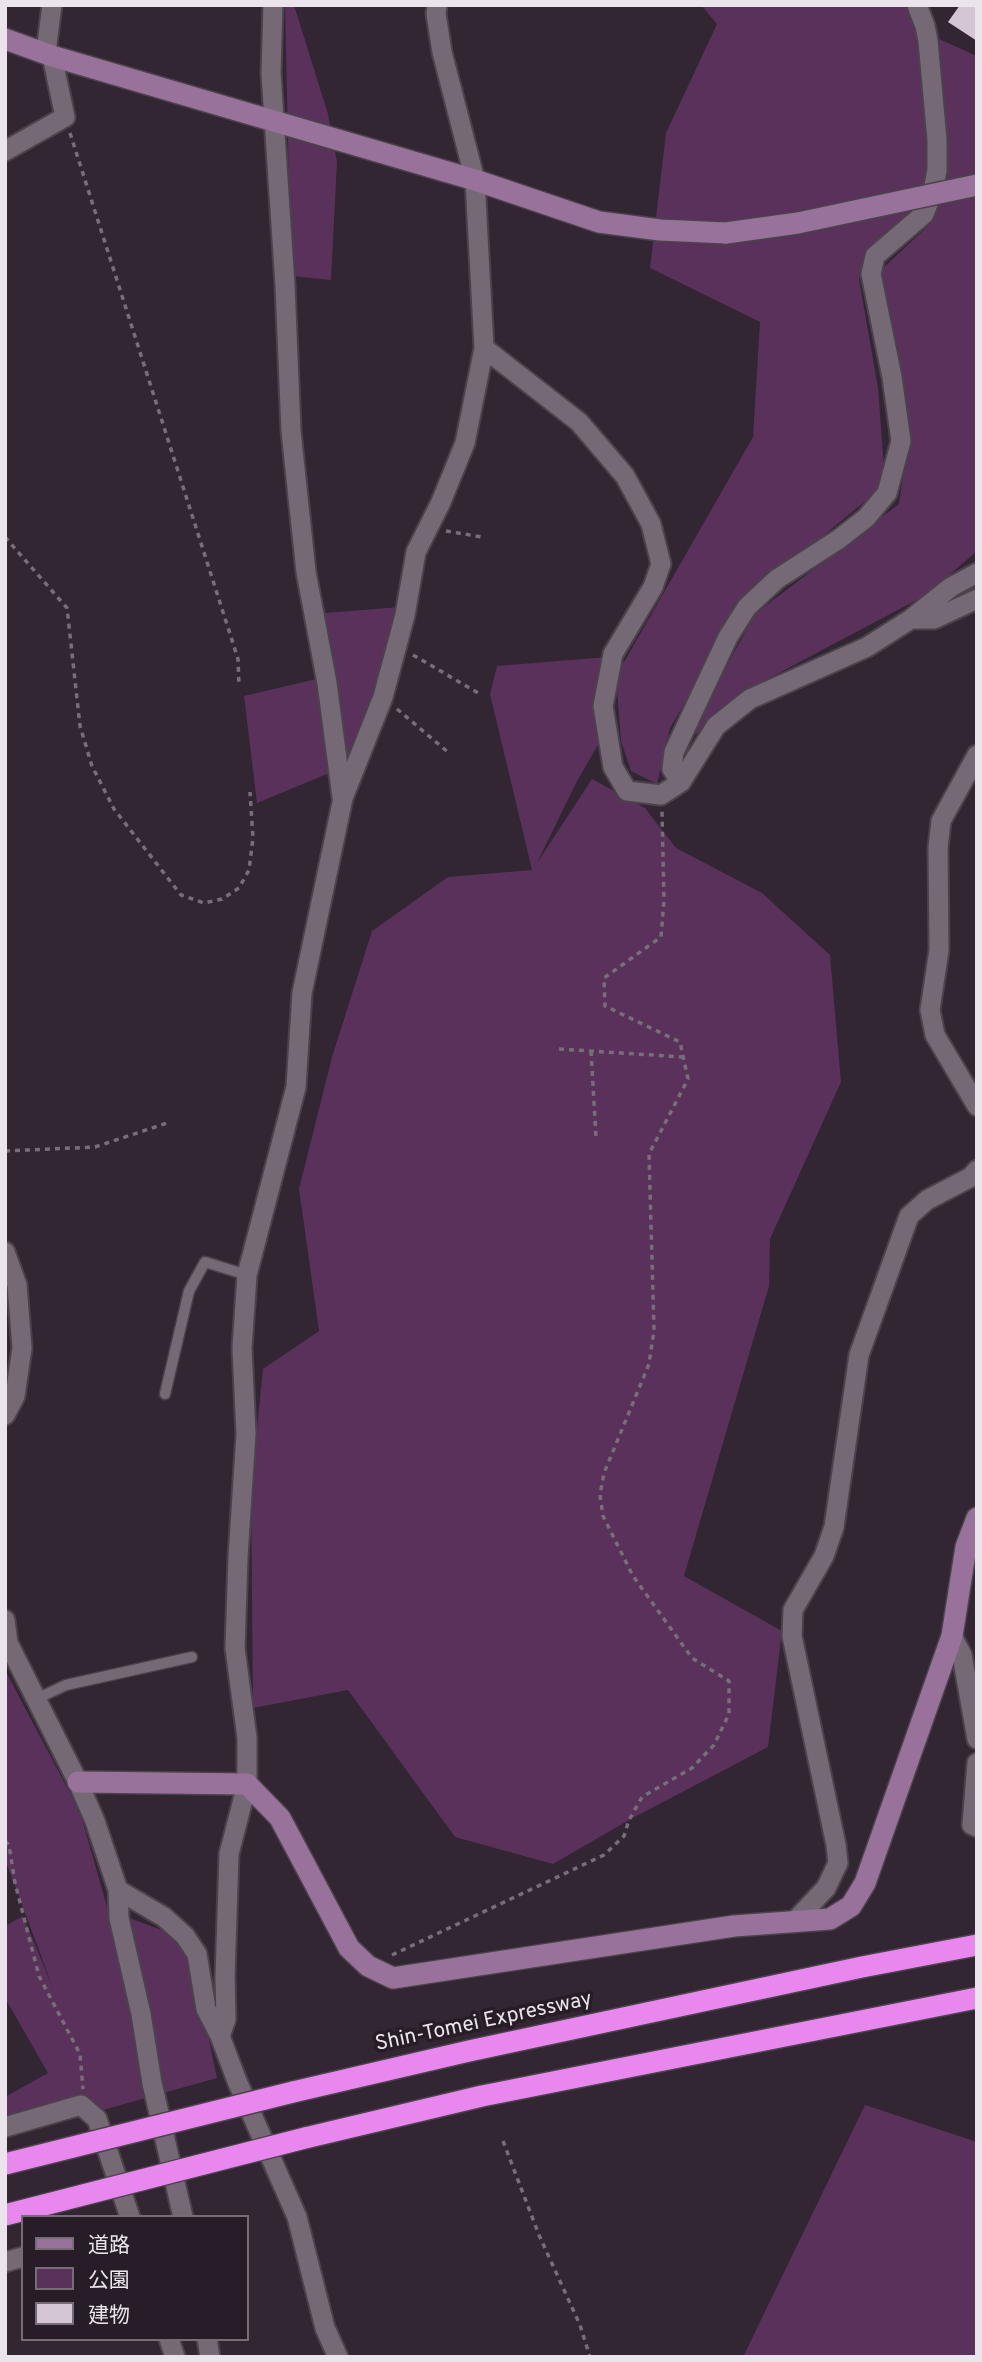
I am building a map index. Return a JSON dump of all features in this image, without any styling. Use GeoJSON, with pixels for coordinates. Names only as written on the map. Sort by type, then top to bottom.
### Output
{"type":"FeatureCollection","features":[{"type":"Feature","properties":{"kind":"highway","name":"Shin-Tomei Expressway"},"geometry":{"type":"LineString","coordinates":[[5,2164],[482,2048],[977,1945]]}},
{"type":"Feature","properties":{"kind":"highway"},"geometry":{"type":"LineString","coordinates":[[5,2215],[482,2096],[977,1998]]}},
{"type":"Feature","properties":{"kind":"street"},"geometry":{"type":"LineString","coordinates":[[5,151],[65,117],[49,54],[52,5]]}},
{"type":"Feature","properties":{"kind":"street"},"geometry":{"type":"LineString","coordinates":[[273,5],[271,73],[285,285],[290,431],[306,572],[327,683],[343,798]]}},
{"type":"Feature","properties":{"kind":"street"},"geometry":{"type":"LineString","coordinates":[[220,2036],[226,2019],[229,1854],[247,1784],[247,1738],[235,1648],[246,1434],[242,1348],[247,1275],[296,1087],[302,993],[343,798],[383,697],[405,615],[416,552],[465,443],[484,348],[475,180],[442,52],[436,14],[438,5]]}},
{"type":"Feature","properties":{"kind":"street"},"geometry":{"type":"LineString","coordinates":[[681,782],[672,769],[674,752],[728,637],[747,607],[777,579],[866,519],[887,493],[901,441],[892,377],[871,274],[875,256],[924,214],[933,191],[937,170],[928,41],[926,26],[917,5]]}},
{"type":"Feature","properties":{"kind":"street"},"geometry":{"type":"LineString","coordinates":[[5,39],[475,180],[599,222],[660,230],[726,233],[798,223],[977,185]]}},
{"type":"Feature","properties":{"kind":"street"},"geometry":{"type":"LineString","coordinates":[[484,348],[579,422],[625,476],[651,524],[661,564],[653,587],[613,654],[603,706],[613,767],[627,791],[661,795],[681,782],[716,726],[750,699],[867,647],[911,619],[950,587],[977,573]]}},
{"type":"Feature","properties":{"kind":"street"},"geometry":{"type":"LineString","coordinates":[[911,619],[934,619],[977,599]]}},
{"type":"Feature","properties":{"kind":"street"},"geometry":{"type":"LineString","coordinates":[[977,755],[941,821],[938,848],[939,950],[930,1010],[934,1035],[977,1106]]}},
{"type":"Feature","properties":{"kind":"street"},"geometry":{"type":"LineString","coordinates":[[794,1922],[826,1888],[838,1863],[792,1636],[793,1610],[824,1556],[834,1527],[859,1355],[909,1216],[927,1200],[971,1177],[977,1170]]}},
{"type":"Feature","properties":{"kind":"street"},"geometry":{"type":"LineString","coordinates":[[5,1252],[18,1284],[22,1348],[15,1396],[5,1415]]}},
{"type":"Feature","properties":{"kind":"street"},"geometry":{"type":"LineString","coordinates":[[78,1782],[247,1784],[280,1818],[349,1948],[369,1966],[393,1978],[734,1926],[830,1919],[851,1906],[865,1883],[952,1636],[959,1582],[977,1518]]}},
{"type":"Feature","properties":{"kind":"street"},"geometry":{"type":"LineString","coordinates":[[5,1620],[8,1643],[78,1782],[95,1821],[118,1890],[119,1918],[141,2014],[152,2083],[183,2215]]}},
{"type":"Feature","properties":{"kind":"street"},"geometry":{"type":"LineString","coordinates":[[952,1636],[962,1656],[977,1739]]}},
{"type":"Feature","properties":{"kind":"street"},"geometry":{"type":"LineString","coordinates":[[977,1763],[972,1825],[977,1827]]}},
{"type":"Feature","properties":{"kind":"street"},"geometry":{"type":"LineString","coordinates":[[118,1890],[164,1917],[185,1936],[197,1954],[206,2009],[297,2217],[325,2328],[338,2357]]}},
{"type":"Feature","properties":{"kind":"street"},"geometry":{"type":"LineString","coordinates":[[5,2127],[81,2105],[97,2119],[129,2215]]}},
{"type":"Feature","properties":{"kind":"lane"},"geometry":{"type":"LineString","coordinates":[[165,1394],[189,1291],[205,1262],[247,1275]]}},
{"type":"Feature","properties":{"kind":"lane"},"geometry":{"type":"LineString","coordinates":[[36,1699],[66,1685],[192,1657]]}},
{"type":"Feature","properties":{"kind":"path"},"geometry":{"type":"LineString","coordinates":[[65,117],[237,659],[239,685]]}},
{"type":"Feature","properties":{"kind":"path"},"geometry":{"type":"LineString","coordinates":[[428,527],[482,537]]}},
{"type":"Feature","properties":{"kind":"path"},"geometry":{"type":"LineString","coordinates":[[5,537],[67,608],[80,726],[92,766],[114,809],[181,895],[204,902],[222,899],[239,887],[249,870],[253,838],[250,792]]}},
{"type":"Feature","properties":{"kind":"path"},"geometry":{"type":"LineString","coordinates":[[397,645],[481,694]]}},
{"type":"Feature","properties":{"kind":"path"},"geometry":{"type":"LineString","coordinates":[[383,697],[449,753]]}},
{"type":"Feature","properties":{"kind":"path"},"geometry":{"type":"LineString","coordinates":[[369,1966],[604,1855],[624,1836],[629,1820],[642,1797],[692,1768],[714,1745],[729,1714],[729,1681],[692,1658],[633,1576],[603,1516],[600,1494],[604,1473],[649,1364],[654,1330],[649,1154],[688,1079],[680,1042],[604,1006],[604,978],[661,937],[664,900],[661,795]]}},
{"type":"Feature","properties":{"kind":"path"},"geometry":{"type":"LineString","coordinates":[[559,1049],[683,1057]]}},
{"type":"Feature","properties":{"kind":"path"},"geometry":{"type":"LineString","coordinates":[[591,1051],[596,1137]]}},
{"type":"Feature","properties":{"kind":"path"},"geometry":{"type":"LineString","coordinates":[[5,1151],[96,1147],[167,1123]]}},
{"type":"Feature","properties":{"kind":"path"},"geometry":{"type":"LineString","coordinates":[[5,1841],[9,1845],[15,1883],[40,1976],[80,2054],[85,2109]]}},
{"type":"Feature","properties":{"kind":"path"},"geometry":{"type":"LineString","coordinates":[[503,2141],[539,2235],[580,2325],[590,2357]]}},
{"type":"Feature","properties":{"kind":"green space"},"geometry":{"type":"Polygon","coordinates":[[[285,5],[294,5],[328,114],[337,162],[331,280],[291,276],[285,5]]]}},
{"type":"Feature","properties":{"kind":"green space"},"geometry":{"type":"Polygon","coordinates":[[[701,5],[907,5],[917,32],[925,99],[930,188],[919,207],[866,251],[859,279],[878,388],[884,468],[875,493],[745,600],[670,728],[657,784],[631,771],[621,741],[616,676],[753,437],[760,322],[650,268],[666,133],[717,24],[701,5]]]}},
{"type":"Feature","properties":{"kind":"green space"},"geometry":{"type":"Polygon","coordinates":[[[939,39],[977,56],[977,551],[926,595],[743,692],[697,734],[691,732],[755,614],[899,504],[910,428],[880,271],[931,223],[947,174],[939,39]]]}},
{"type":"Feature","properties":{"kind":"green space"},"geometry":{"type":"Polygon","coordinates":[[[400,607],[374,711],[344,767],[257,803],[244,696],[325,677],[325,613],[400,607]]]}},
{"type":"Feature","properties":{"kind":"green space"},"geometry":{"type":"Polygon","coordinates":[[[607,657],[599,743],[537,863],[592,779],[645,808],[676,848],[762,893],[830,955],[841,1082],[770,1239],[769,1286],[684,1576],[782,1631],[768,1747],[629,1820],[553,1864],[455,1837],[348,1690],[253,1708],[251,1487],[263,1369],[319,1331],[299,1189],[332,1057],[372,931],[448,877],[532,870],[490,694],[497,666],[607,657]]]}},
{"type":"Feature","properties":{"kind":"green space"},"geometry":{"type":"Polygon","coordinates":[[[5,1670],[80,1812],[108,1910],[188,1940],[217,2078],[103,2110],[5,2130],[5,2097],[48,2073],[5,1998],[5,1926],[23,1916],[53,1988],[5,1859],[5,1670]]]}},
{"type":"Feature","properties":{"kind":"green space"},"geometry":{"type":"Polygon","coordinates":[[[865,2105],[977,2142],[977,2357],[743,2357],[865,2105]]]}},
{"type":"Feature","properties":{"kind":"building"},"geometry":{"type":"Polygon","coordinates":[[[960,5],[977,5],[977,41],[948,22],[960,5]]]}}]}
